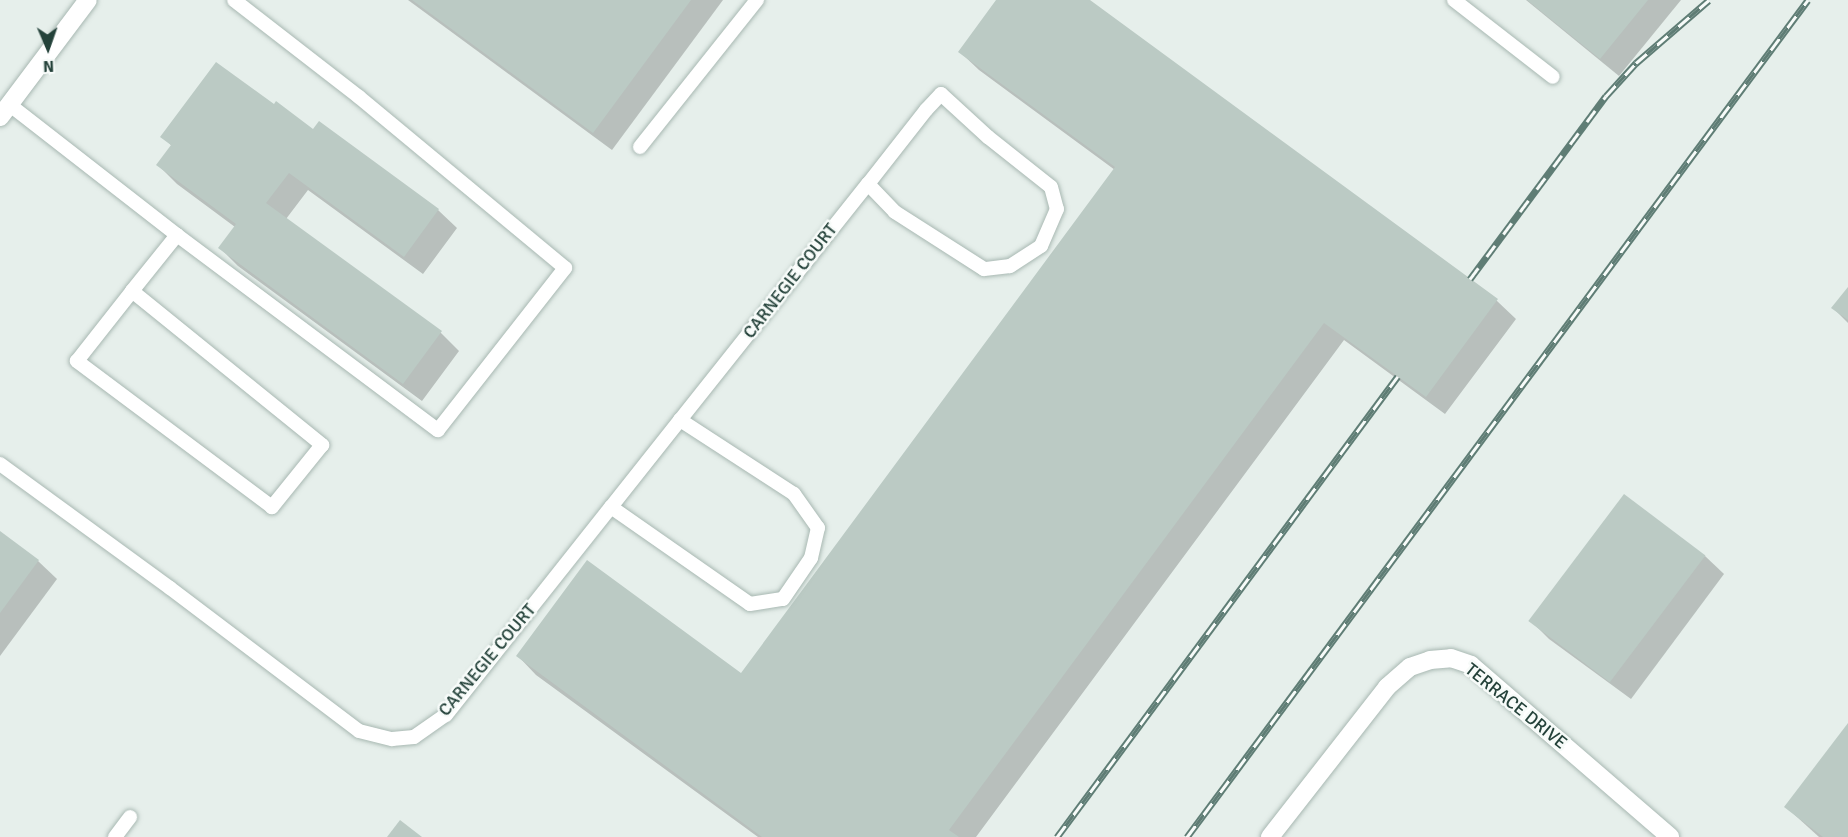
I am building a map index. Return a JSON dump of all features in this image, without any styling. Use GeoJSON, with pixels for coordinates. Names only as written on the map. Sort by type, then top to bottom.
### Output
{"type":"FeatureCollection","features":[{"type":"Feature","properties":{"kind":"street"},"geometry":{"type":"LineString","coordinates":[[5,111],[88,0]]}},
{"type":"Feature","properties":{"kind":"street","name":"TERRACE DRIVE"},"geometry":{"type":"LineString","coordinates":[[1270,837],[1386,687],[1410,667],[1430,660],[1451,658],[1471,665],[1670,837]]}},
{"type":"Feature","properties":{"kind":"lane"},"geometry":{"type":"LineString","coordinates":[[5,111],[177,235],[438,430],[565,268],[359,97],[234,0]]}},
{"type":"Feature","properties":{"kind":"lane"},"geometry":{"type":"LineString","coordinates":[[640,147],[757,0]]}},
{"type":"Feature","properties":{"kind":"lane"},"geometry":{"type":"LineString","coordinates":[[1455,0],[1553,77]]}},
{"type":"Feature","properties":{"kind":"lane","name":"CARNEGIE COURT"},"geometry":{"type":"LineString","coordinates":[[0,464],[170,588],[359,731],[392,739],[414,737],[446,714],[868,184],[941,94],[988,137],[1052,187],[1057,209],[1041,246],[1010,267],[984,269],[895,212],[868,184]]}},
{"type":"Feature","properties":{"kind":"lane"},"geometry":{"type":"LineString","coordinates":[[132,291],[322,445],[272,507],[77,362],[132,291],[177,235]]}},
{"type":"Feature","properties":{"kind":"lane"},"geometry":{"type":"LineString","coordinates":[[611,507],[750,604],[783,600],[811,558],[818,528],[794,494],[680,420]]}},
{"type":"Feature","properties":{"kind":"lane"},"geometry":{"type":"LineString","coordinates":[[115,837],[130,817]]}},
{"type":"Feature","properties":{"kind":"building"},"geometry":{"type":"Polygon","coordinates":[[[412,0],[691,0],[593,133],[412,0]]]}},
{"type":"Feature","properties":{"kind":"building"},"geometry":{"type":"Polygon","coordinates":[[[996,0],[1090,0],[1498,299],[1426,397],[1324,323],[949,830],[959,837],[762,837],[516,656],[587,560],[741,673],[1115,167],[958,52],[996,0]]]}},
{"type":"Feature","properties":{"kind":"building"},"geometry":{"type":"Polygon","coordinates":[[[1527,0],[1648,0],[1600,59],[1527,0]]]}},
{"type":"Feature","properties":{"kind":"building"},"geometry":{"type":"Polygon","coordinates":[[[216,62],[274,104],[276,101],[313,129],[319,121],[439,209],[404,257],[289,173],[266,203],[442,331],[403,384],[218,248],[236,224],[156,165],[171,145],[160,137],[216,62]]]}},
{"type":"Feature","properties":{"kind":"building"},"geometry":{"type":"Polygon","coordinates":[[[1848,287],[1848,320],[1831,308],[1848,287]]]}},
{"type":"Feature","properties":{"kind":"building"},"geometry":{"type":"Polygon","coordinates":[[[1624,494],[1705,555],[1610,682],[1528,621],[1624,494]]]}},
{"type":"Feature","properties":{"kind":"building"},"geometry":{"type":"Polygon","coordinates":[[[0,531],[39,560],[0,613],[0,531]]]}},
{"type":"Feature","properties":{"kind":"building"},"geometry":{"type":"Polygon","coordinates":[[[1848,723],[1848,837],[1823,837],[1784,807],[1848,723]]]}},
{"type":"Feature","properties":{"kind":"building"},"geometry":{"type":"Polygon","coordinates":[[[400,820],[422,837],[387,837],[400,820]]]}},
{"type":"Feature","properties":{"kind":"railway"},"geometry":{"type":"LineString","coordinates":[[1470,279],[1606,96],[1636,63],[1709,0]]}},
{"type":"Feature","properties":{"kind":"railway"},"geometry":{"type":"LineString","coordinates":[[1187,837],[1808,0]]}},
{"type":"Feature","properties":{"kind":"railway"},"geometry":{"type":"LineString","coordinates":[[1057,837],[1398,376]]}}]}
